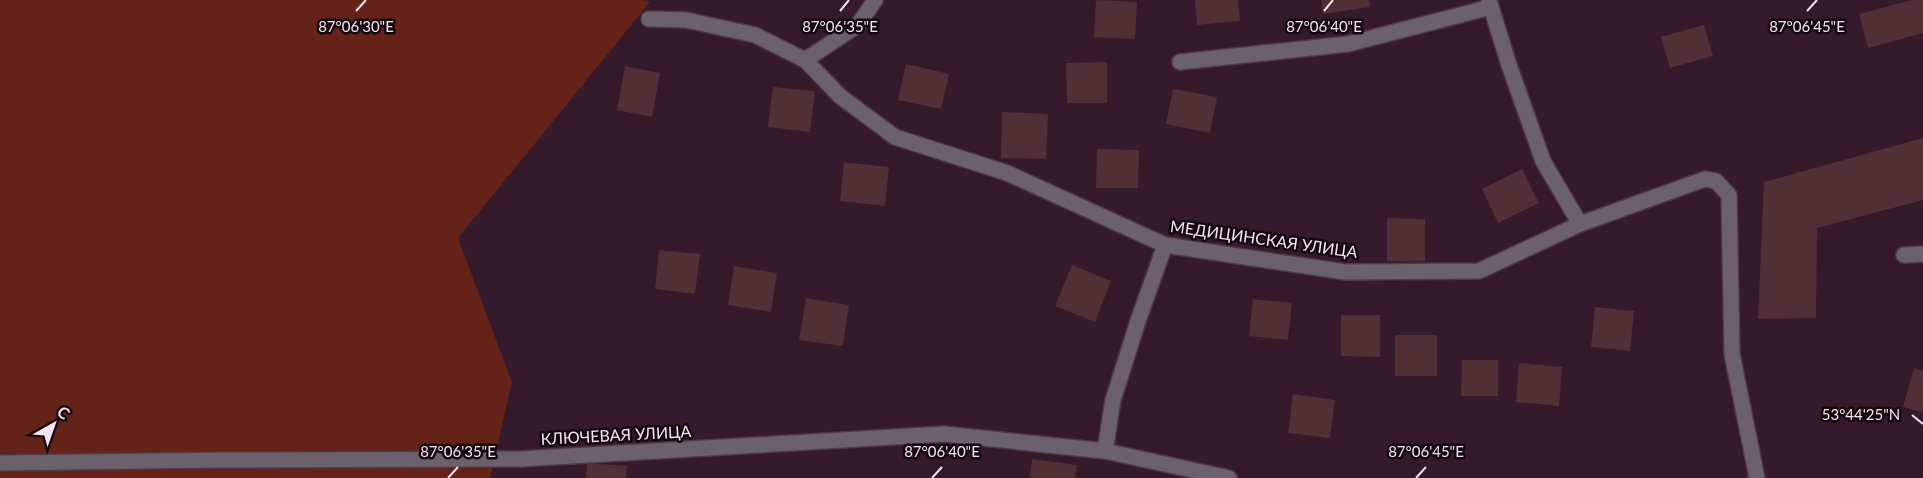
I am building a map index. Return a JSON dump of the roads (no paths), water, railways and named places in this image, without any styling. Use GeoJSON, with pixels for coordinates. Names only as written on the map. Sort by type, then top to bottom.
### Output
{"type":"FeatureCollection","features":[{"type":"Feature","properties":{"kind":"street"},"geometry":{"type":"LineString","coordinates":[[805,60],[858,25],[875,0]]}},
{"type":"Feature","properties":{"kind":"street"},"geometry":{"type":"LineString","coordinates":[[1180,62],[1348,44],[1490,3],[1543,161],[1580,224]]}},
{"type":"Feature","properties":{"kind":"street","name":"МЕДИЦИНСКАЯ УЛИЦА"},"geometry":{"type":"LineString","coordinates":[[649,19],[686,20],[755,35],[805,60],[841,97],[895,137],[1007,173],[1165,244],[1346,272],[1479,271],[1580,224],[1705,179],[1716,181],[1729,195],[1732,354],[1756,478]]}},
{"type":"Feature","properties":{"kind":"street"},"geometry":{"type":"LineString","coordinates":[[1105,451],[1113,400],[1165,244]]}},
{"type":"Feature","properties":{"kind":"street"},"geometry":{"type":"LineString","coordinates":[[1904,255],[1923,254]]}},
{"type":"Feature","properties":{"kind":"street","name":"КЛЮЧЕВАЯ УЛИЦА"},"geometry":{"type":"LineString","coordinates":[[0,464],[520,459],[944,434],[1105,451],[1229,478]]}}]}
